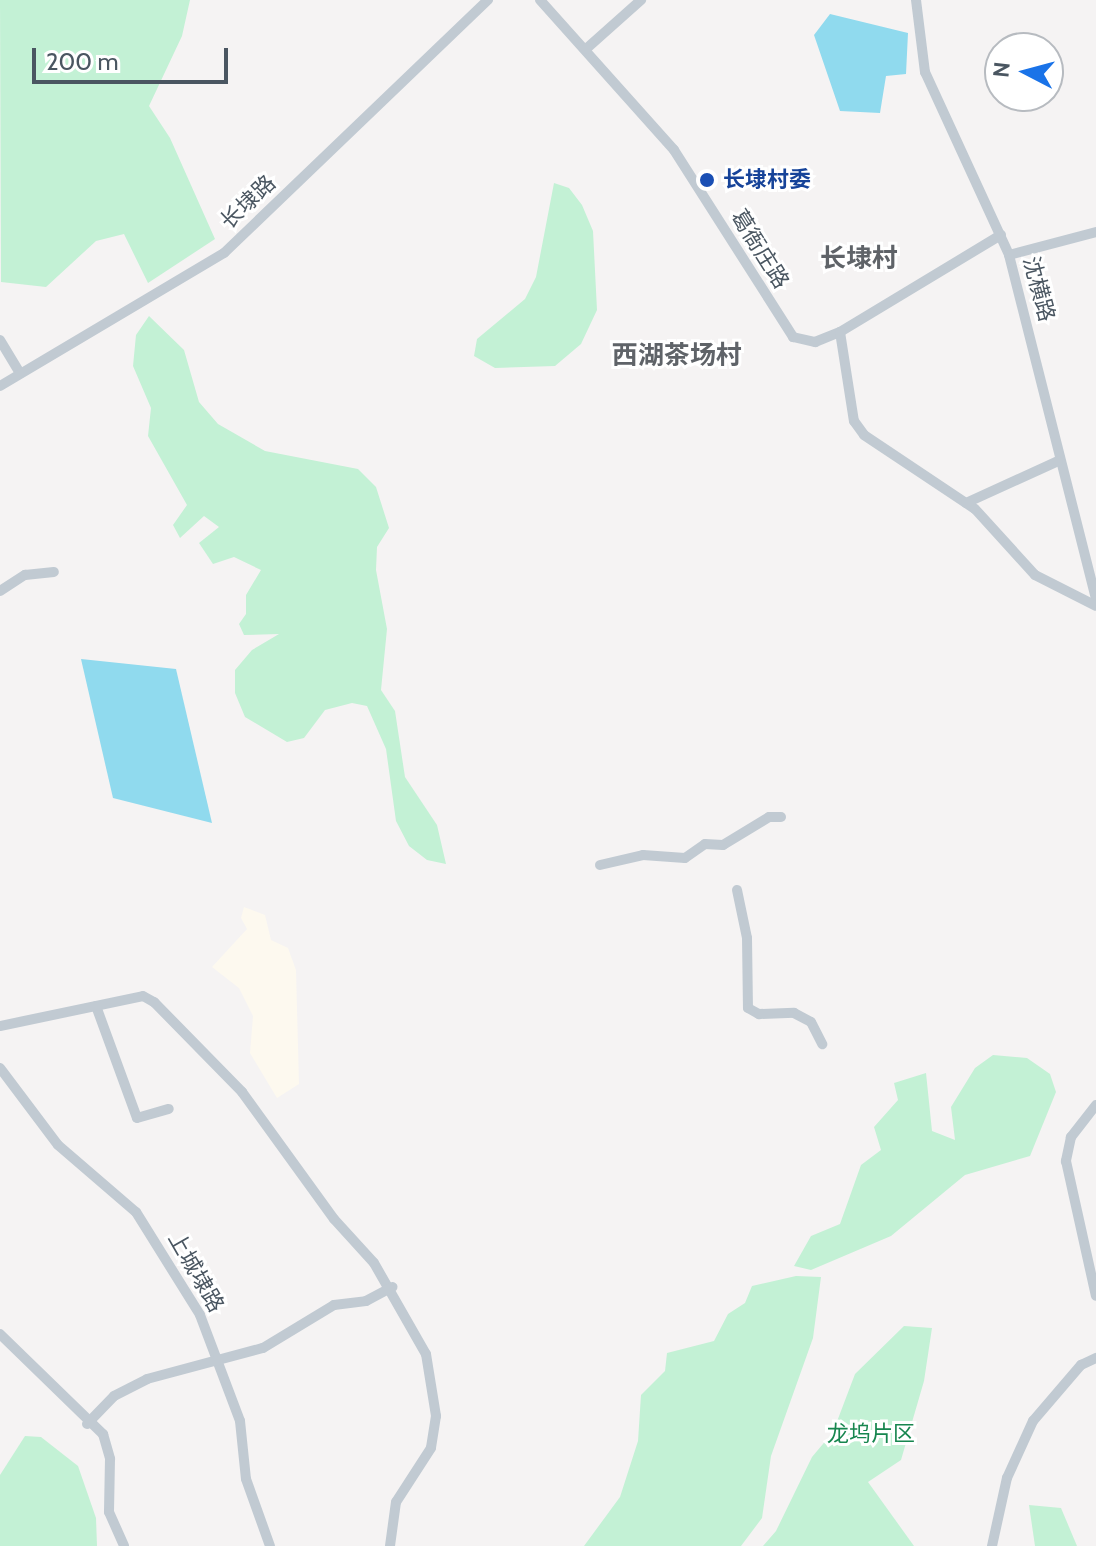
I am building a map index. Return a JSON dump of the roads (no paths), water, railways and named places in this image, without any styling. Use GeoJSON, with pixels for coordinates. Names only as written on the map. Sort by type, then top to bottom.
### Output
{"type":"FeatureCollection","features":[{"type":"Feature","properties":{"kind":"street","name":"长埭路"},"geometry":{"type":"LineString","coordinates":[[0,386],[224,253],[488,0]]}},
{"type":"Feature","properties":{"kind":"street","name":"葛衙庄路"},"geometry":{"type":"LineString","coordinates":[[540,0],[674,150],[793,337],[815,342],[840,332],[1001,235]]}},
{"type":"Feature","properties":{"kind":"street"},"geometry":{"type":"LineString","coordinates":[[586,49],[641,0]]}},
{"type":"Feature","properties":{"kind":"street","name":"沈横路"},"geometry":{"type":"LineString","coordinates":[[916,0],[925,72],[1009,255],[1058,461],[1096,599]]}},
{"type":"Feature","properties":{"kind":"street"},"geometry":{"type":"LineString","coordinates":[[1009,255],[1096,232]]}},
{"type":"Feature","properties":{"kind":"street"},"geometry":{"type":"LineString","coordinates":[[840,332],[849,400],[864,435],[966,503],[1035,575],[1096,606]]}},
{"type":"Feature","properties":{"kind":"street"},"geometry":{"type":"LineString","coordinates":[[0,340],[20,373]]}},
{"type":"Feature","properties":{"kind":"street"},"geometry":{"type":"LineString","coordinates":[[966,503],[1058,461]]}},
{"type":"Feature","properties":{"kind":"street"},"geometry":{"type":"LineString","coordinates":[[0,591],[25,575],[54,572]]}},
{"type":"Feature","properties":{"kind":"street"},"geometry":{"type":"LineString","coordinates":[[600,865],[643,855],[685,858],[705,844],[723,845],[769,817],[781,817]]}},
{"type":"Feature","properties":{"kind":"street"},"geometry":{"type":"LineString","coordinates":[[737,890],[747,938],[748,1008],[759,1014],[794,1013],[811,1022],[822,1044]]}},
{"type":"Feature","properties":{"kind":"street"},"geometry":{"type":"LineString","coordinates":[[0,1026],[143,996],[154,1002],[242,1092],[392,1287],[426,1354],[436,1416],[431,1448],[396,1502],[390,1546]]}},
{"type":"Feature","properties":{"kind":"street"},"geometry":{"type":"LineString","coordinates":[[96,1006],[137,1118],[169,1109]]}},
{"type":"Feature","properties":{"kind":"street","name":"上城埭路"},"geometry":{"type":"LineString","coordinates":[[0,1068],[58,1145],[136,1212],[200,1315],[240,1421],[246,1479],[270,1546]]}},
{"type":"Feature","properties":{"kind":"street"},"geometry":{"type":"LineString","coordinates":[[1096,1105],[1071,1137],[1066,1161],[1096,1296]]}},
{"type":"Feature","properties":{"kind":"street"},"geometry":{"type":"LineString","coordinates":[[89,1421],[114,1396],[147,1379],[284,1340],[334,1305],[366,1301],[392,1287]]}},
{"type":"Feature","properties":{"kind":"street"},"geometry":{"type":"LineString","coordinates":[[0,1334],[89,1421],[110,1459],[109,1512],[124,1546]]}},
{"type":"Feature","properties":{"kind":"street"},"geometry":{"type":"LineString","coordinates":[[992,1546],[1007,1478],[1033,1421],[1081,1365],[1096,1358]]}},
{"type":"Feature","properties":{"kind":"water"},"geometry":{"type":"Polygon","coordinates":[[[830,14],[908,33],[906,74],[886,76],[880,113],[840,111],[814,35],[830,14]]]}},
{"type":"Feature","properties":{"kind":"water"},"geometry":{"type":"Polygon","coordinates":[[[81,659],[176,669],[212,823],[113,798],[81,659]]]}},
{"type":"Feature","properties":{"kind":"place","name":"长埭村委"},"geometry":{"type":"Point","coordinates":[707,180]}},
{"type":"Feature","properties":{"kind":"district","name":"长埭村"},"geometry":{"type":"Point","coordinates":[859,259]}},
{"type":"Feature","properties":{"kind":"district","name":"西湖茶场村"},"geometry":{"type":"Point","coordinates":[677,356]}},
{"type":"Feature","properties":{"kind":"park label","name":"龙坞片区"},"geometry":{"type":"Point","coordinates":[871,1434]}}]}
